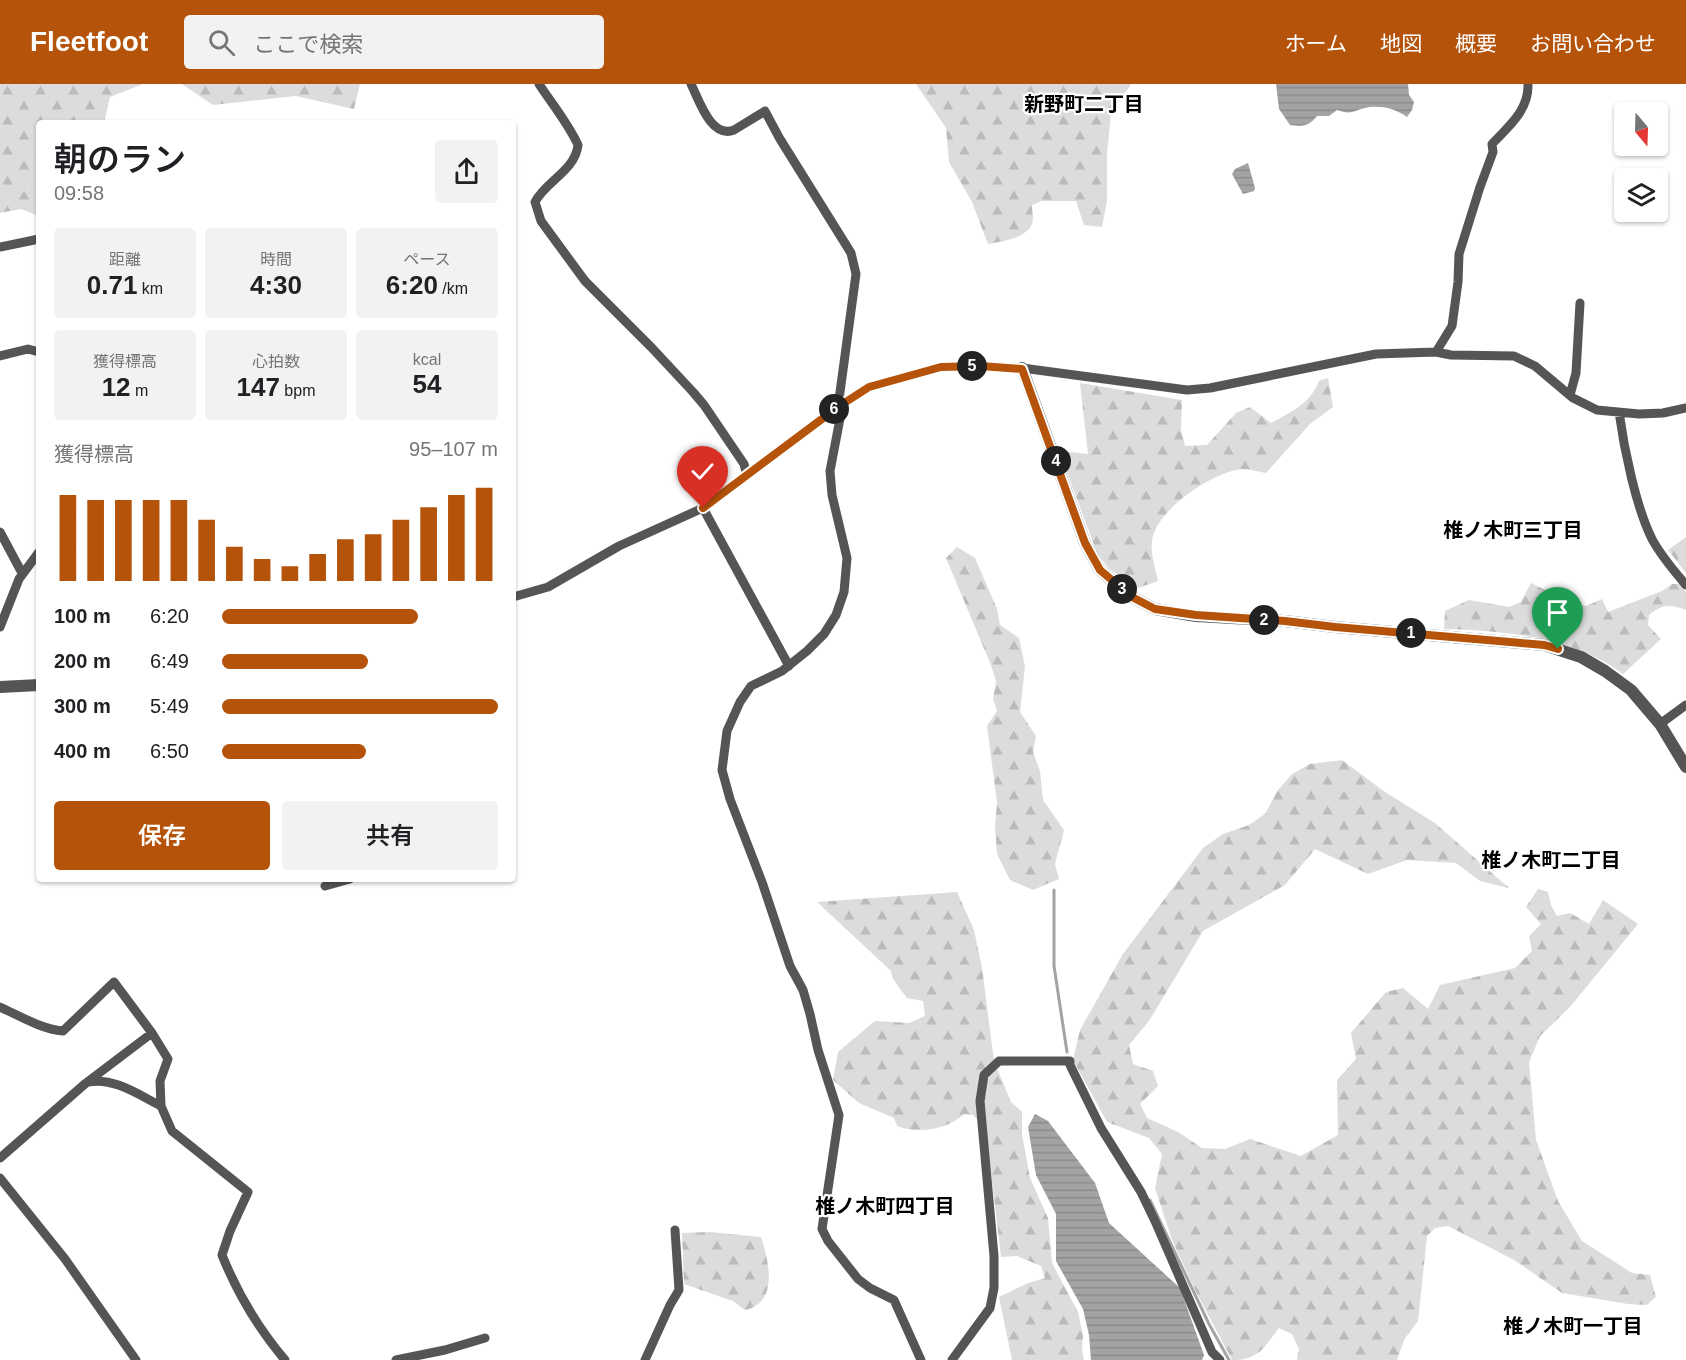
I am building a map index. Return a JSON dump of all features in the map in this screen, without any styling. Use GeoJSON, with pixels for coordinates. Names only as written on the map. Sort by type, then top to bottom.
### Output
{"type":"FeatureCollection","features":[{"type":"Feature","properties":{"kind":"street"},"geometry":{"type":"LineString","coordinates":[[539,84],[561,115],[578,145],[573,160],[540,193],[535,202],[541,221],[585,281],[652,348],[704,405],[744,464],[747,476]]}},
{"type":"Feature","properties":{"kind":"street"},"geometry":{"type":"LineString","coordinates":[[691,84],[711,122],[718,130],[729,132],[734,130],[765,111],[851,253],[856,274],[830,471],[832,495],[847,558],[844,592],[836,615],[824,634],[789,666],[751,686],[740,702],[727,731],[722,770],[730,799],[762,882],[790,966],[803,990],[818,1050],[839,1115],[822,1229],[828,1241],[858,1279],[894,1300],[921,1360]]}},
{"type":"Feature","properties":{"kind":"street"},"geometry":{"type":"LineString","coordinates":[[1437,352],[1452,326],[1459,254],[1479,187],[1493,152],[1492,144],[1518,115],[1527,100],[1528,84]]}},
{"type":"Feature","properties":{"kind":"street"},"geometry":{"type":"LineString","coordinates":[[0,247],[36,240]]}},
{"type":"Feature","properties":{"kind":"street"},"geometry":{"type":"LineString","coordinates":[[1570,395],[1576,373],[1580,303]]}},
{"type":"Feature","properties":{"kind":"street"},"geometry":{"type":"LineString","coordinates":[[0,356],[28,349],[36,351]]}},
{"type":"Feature","properties":{"kind":"street"},"geometry":{"type":"LineString","coordinates":[[516,596],[548,587],[619,546],[703,508],[840,405],[869,387],[941,367],[980,366],[1022,369],[1187,390],[1210,388],[1376,354],[1437,352],[1451,355],[1514,356],[1535,366],[1570,395],[1597,410],[1663,413],[1686,408]]}},
{"type":"Feature","properties":{"kind":"street"},"geometry":{"type":"LineString","coordinates":[[1022,369],[1085,543],[1100,570],[1132,597],[1155,609],[1196,615],[1544,645],[1581,657],[1631,690],[1660,724],[1686,767]]}},
{"type":"Feature","properties":{"kind":"street"},"geometry":{"type":"LineString","coordinates":[[1619,412],[1622,436],[1642,513],[1653,540],[1686,585]]}},
{"type":"Feature","properties":{"kind":"street"},"geometry":{"type":"LineString","coordinates":[[703,508],[789,666]]}},
{"type":"Feature","properties":{"kind":"street"},"geometry":{"type":"LineString","coordinates":[[0,532],[22,573]]}},
{"type":"Feature","properties":{"kind":"street"},"geometry":{"type":"LineString","coordinates":[[0,627],[22,573],[36,556]]}},
{"type":"Feature","properties":{"kind":"street"},"geometry":{"type":"LineString","coordinates":[[0,687],[36,686]]}},
{"type":"Feature","properties":{"kind":"street"},"geometry":{"type":"LineString","coordinates":[[1660,724],[1686,705]]}},
{"type":"Feature","properties":{"kind":"street"},"geometry":{"type":"LineString","coordinates":[[325,886],[339,882]]}},
{"type":"Feature","properties":{"kind":"street"},"geometry":{"type":"LineString","coordinates":[[0,1006],[40,1025],[63,1031],[114,982],[168,1059],[160,1081],[161,1106],[172,1131],[248,1192],[230,1231],[222,1256],[229,1274],[260,1330],[285,1360]]}},
{"type":"Feature","properties":{"kind":"street"},"geometry":{"type":"LineString","coordinates":[[0,1158],[86,1083],[152,1034]]}},
{"type":"Feature","properties":{"kind":"street"},"geometry":{"type":"LineString","coordinates":[[952,1360],[990,1308],[994,1288],[994,1256],[980,1101],[984,1075],[999,1061],[1070,1060],[1070,1065],[1101,1128],[1141,1192],[1212,1352],[1220,1360]]}},
{"type":"Feature","properties":{"kind":"street"},"geometry":{"type":"LineString","coordinates":[[86,1083],[101,1080],[132,1090],[161,1106]]}},
{"type":"Feature","properties":{"kind":"street"},"geometry":{"type":"LineString","coordinates":[[0,1179],[65,1259],[136,1360]]}},
{"type":"Feature","properties":{"kind":"street"},"geometry":{"type":"LineString","coordinates":[[645,1360],[679,1290],[675,1230]]}},
{"type":"Feature","properties":{"kind":"street"},"geometry":{"type":"LineString","coordinates":[[396,1360],[445,1350],[485,1338]]}},
{"type":"Feature","properties":{"kind":"green space"},"geometry":{"type":"Polygon","coordinates":[[[0,84],[143,84],[110,97],[105,120],[36,120],[36,215],[21,209],[0,213],[0,84]]]}},
{"type":"Feature","properties":{"kind":"green space"},"geometry":{"type":"Polygon","coordinates":[[[182,84],[360,84],[354,109],[296,96],[213,105],[182,84]]]}},
{"type":"Feature","properties":{"kind":"green space"},"geometry":{"type":"Polygon","coordinates":[[[916,84],[1131,84],[1111,113],[1107,153],[1107,201],[1102,227],[1084,225],[1076,201],[1042,201],[1032,205],[1033,222],[1024,233],[988,244],[972,202],[949,162],[946,128],[916,84]]]}},
{"type":"Feature","properties":{"kind":"green space"},"geometry":{"type":"Polygon","coordinates":[[[1328,378],[1333,407],[1310,424],[1266,473],[1243,469],[1218,476],[1190,492],[1166,514],[1158,525],[1152,542],[1158,581],[1138,588],[1109,569],[1097,553],[1059,451],[1088,454],[1080,383],[1182,400],[1181,431],[1185,446],[1207,445],[1236,413],[1250,407],[1271,423],[1300,406],[1311,395],[1319,381],[1328,378]]]}},
{"type":"Feature","properties":{"kind":"green space"},"geometry":{"type":"Polygon","coordinates":[[[1686,537],[1686,573],[1668,550],[1686,537]]]}},
{"type":"Feature","properties":{"kind":"green space"},"geometry":{"type":"Polygon","coordinates":[[[957,547],[975,558],[997,609],[1000,625],[1019,638],[1025,666],[1020,712],[1036,736],[1033,752],[1040,771],[1043,800],[1064,830],[1055,864],[1059,879],[1033,890],[1010,880],[997,854],[995,827],[997,802],[987,726],[997,711],[993,699],[996,681],[946,558],[957,547]]]}},
{"type":"Feature","properties":{"kind":"green space"},"geometry":{"type":"Polygon","coordinates":[[[1531,583],[1559,597],[1586,606],[1602,599],[1608,612],[1662,591],[1672,584],[1680,584],[1686,592],[1686,610],[1666,606],[1649,615],[1648,625],[1661,639],[1623,674],[1582,651],[1538,638],[1444,629],[1445,611],[1469,600],[1509,607],[1521,602],[1531,583]]]}},
{"type":"Feature","properties":{"kind":"green space"},"geometry":{"type":"Polygon","coordinates":[[[1342,760],[1385,792],[1435,823],[1509,888],[1480,881],[1456,863],[1407,860],[1368,874],[1315,849],[1285,885],[1203,931],[1149,1021],[1129,1045],[1133,1064],[1153,1071],[1158,1086],[1140,1104],[1147,1118],[1178,1132],[1202,1148],[1225,1149],[1250,1139],[1301,1156],[1338,1135],[1337,1080],[1356,1059],[1351,1033],[1386,992],[1403,988],[1428,1009],[1440,985],[1515,968],[1532,951],[1529,936],[1541,924],[1526,907],[1538,889],[1548,892],[1557,916],[1570,913],[1589,924],[1603,900],[1638,924],[1570,1007],[1540,1036],[1529,1062],[1536,1140],[1558,1201],[1582,1241],[1632,1273],[1650,1275],[1656,1297],[1647,1305],[1562,1293],[1514,1260],[1448,1226],[1435,1228],[1427,1236],[1418,1321],[1405,1338],[1397,1360],[1297,1360],[1299,1349],[1292,1334],[1279,1328],[1260,1352],[1248,1358],[1232,1360],[1172,1240],[1155,1188],[1162,1154],[1149,1138],[1107,1122],[1073,1060],[1080,1030],[1123,954],[1203,848],[1223,834],[1249,825],[1265,814],[1278,790],[1292,774],[1310,764],[1342,760]]]}},
{"type":"Feature","properties":{"kind":"green space"},"geometry":{"type":"Polygon","coordinates":[[[957,892],[974,930],[982,968],[994,1061],[1011,1102],[1022,1112],[1022,1134],[1030,1178],[1048,1218],[1052,1263],[1078,1312],[1083,1335],[1084,1360],[1012,1360],[999,1297],[1028,1283],[1045,1278],[1041,1266],[1017,1256],[1001,1257],[986,1129],[973,1115],[964,1114],[949,1124],[932,1129],[914,1130],[897,1126],[894,1118],[859,1103],[833,1080],[838,1052],[875,1021],[909,1023],[925,1016],[923,1001],[907,998],[893,979],[891,971],[817,902],[957,892]]]}},
{"type":"Feature","properties":{"kind":"green space"},"geometry":{"type":"Polygon","coordinates":[[[710,1232],[761,1237],[767,1258],[769,1280],[763,1299],[756,1306],[745,1310],[733,1301],[684,1284],[682,1233],[710,1232]]]}},
{"type":"Feature","properties":{"kind":"shaded area"},"geometry":{"type":"Polygon","coordinates":[[[1276,84],[1408,84],[1409,95],[1414,102],[1407,117],[1390,109],[1370,107],[1351,112],[1337,110],[1329,116],[1317,116],[1305,125],[1295,126],[1290,125],[1279,109],[1276,84]]]}},
{"type":"Feature","properties":{"kind":"shaded area"},"geometry":{"type":"Polygon","coordinates":[[[1248,163],[1255,188],[1254,191],[1243,194],[1232,174],[1235,169],[1248,163]]]}},
{"type":"Feature","properties":{"kind":"shaded area"},"geometry":{"type":"Polygon","coordinates":[[[1035,1114],[1048,1121],[1095,1183],[1109,1223],[1180,1288],[1204,1355],[1202,1360],[1091,1360],[1089,1335],[1083,1309],[1056,1261],[1056,1214],[1036,1175],[1028,1127],[1035,1114]]]}},
{"type":"Feature","properties":{"kind":"waterway"},"geometry":{"type":"LineString","coordinates":[[1054,890],[1054,966],[1067,1052]]}},
{"type":"Feature","properties":{"kind":"waterway"},"geometry":{"type":"LineString","coordinates":[[1150,1200],[1209,1324],[1229,1360]]}},
{"type":"Feature","properties":{"kind":"district","name":"新野町二丁目"},"geometry":{"type":"Point","coordinates":[1084,104]}},
{"type":"Feature","properties":{"kind":"district","name":"椎ノ木町三丁目"},"geometry":{"type":"Point","coordinates":[1513,530]}},
{"type":"Feature","properties":{"kind":"district","name":"椎ノ木町二丁目"},"geometry":{"type":"Point","coordinates":[1551,860]}},
{"type":"Feature","properties":{"kind":"district","name":"椎ノ木町四丁目"},"geometry":{"type":"Point","coordinates":[885,1206]}},
{"type":"Feature","properties":{"kind":"district","name":"椎ノ木町一丁目"},"geometry":{"type":"Point","coordinates":[1573,1326]}},
{"type":"Feature","properties":{"kind":"route"},"geometry":{"type":"LineString","coordinates":[[703,508],[838,407],[869,387],[941,367],[980,366],[1022,369],[1085,543],[1100,570],[1132,597],[1155,609],[1196,615],[1544,645],[1558,649]]}}]}
